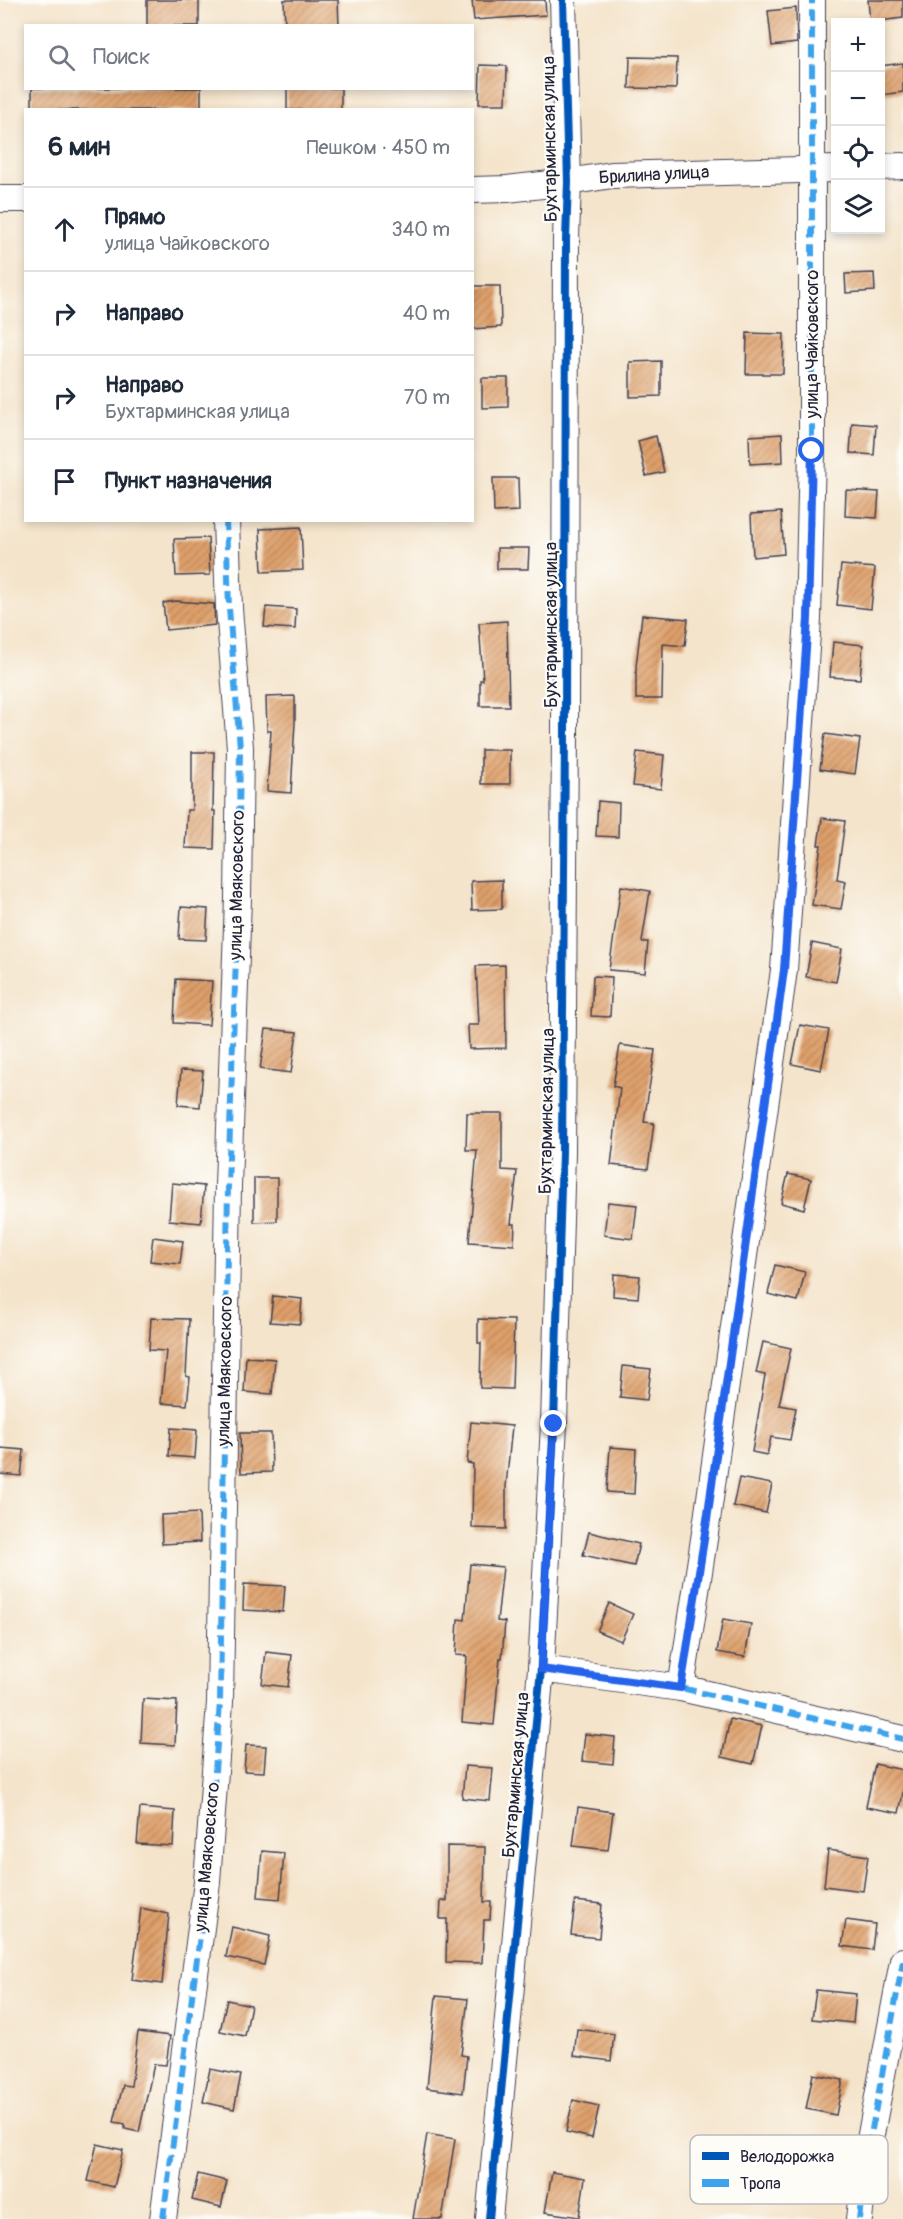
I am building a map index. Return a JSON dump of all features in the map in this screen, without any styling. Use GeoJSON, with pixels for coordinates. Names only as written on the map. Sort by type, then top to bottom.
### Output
{"type":"FeatureCollection","features":[{"type":"Feature","properties":{"kind":"street","name":"Бухтарминская улица"},"geometry":{"type":"LineString","coordinates":[[489,2219],[541,1669],[554,1424],[562,1152],[566,616],[568,182],[563,0]]}},
{"type":"Feature","properties":{"kind":"street","name":"улица Чайковского"},"geometry":{"type":"LineString","coordinates":[[681,1688],[707,1520],[784,970],[808,619],[812,451],[824,170],[812,0]]}},
{"type":"Feature","properties":{"kind":"street"},"geometry":{"type":"LineString","coordinates":[[885,167],[903,166]]}},
{"type":"Feature","properties":{"kind":"street","name":"Брилина улица"},"geometry":{"type":"LineString","coordinates":[[474,190],[568,182],[612,175],[824,170]]}},
{"type":"Feature","properties":{"kind":"street"},"geometry":{"type":"LineString","coordinates":[[0,199],[24,199]]}},
{"type":"Feature","properties":{"kind":"street","name":"улица Маяковского"},"geometry":{"type":"LineString","coordinates":[[163,2219],[207,1882],[219,1702],[228,1186],[240,748],[229,608],[226,522]]}},
{"type":"Feature","properties":{"kind":"street"},"geometry":{"type":"LineString","coordinates":[[541,1669],[681,1688],[903,1739]]}},
{"type":"Feature","properties":{"kind":"street"},"geometry":{"type":"LineString","coordinates":[[871,2135],[903,1961]]}},
{"type":"Feature","properties":{"kind":"street"},"geometry":{"type":"LineString","coordinates":[[859,2219],[861,2204]]}},
{"type":"Feature","properties":{"kind":"building"},"geometry":{"type":"Polygon","coordinates":[[[147,0],[199,0],[199,24],[147,24],[147,0]]]}},
{"type":"Feature","properties":{"kind":"building"},"geometry":{"type":"Polygon","coordinates":[[[284,0],[338,0],[339,24],[285,24],[284,0]]]}},
{"type":"Feature","properties":{"kind":"building"},"geometry":{"type":"Polygon","coordinates":[[[472,0],[545,0],[546,15],[474,20],[472,0]]]}},
{"type":"Feature","properties":{"kind":"building"},"geometry":{"type":"Polygon","coordinates":[[[868,0],[903,0],[903,18],[885,20],[885,18],[870,18],[868,0]]]}},
{"type":"Feature","properties":{"kind":"building"},"geometry":{"type":"Polygon","coordinates":[[[796,8],[797,43],[772,46],[768,11],[796,8]]]}},
{"type":"Feature","properties":{"kind":"building"},"geometry":{"type":"Polygon","coordinates":[[[630,57],[677,58],[676,89],[629,88],[630,57]]]}},
{"type":"Feature","properties":{"kind":"building"},"geometry":{"type":"Polygon","coordinates":[[[903,63],[903,92],[885,94],[885,65],[903,63]]]}},
{"type":"Feature","properties":{"kind":"building"},"geometry":{"type":"Polygon","coordinates":[[[480,65],[507,66],[506,104],[479,104],[480,65]]]}},
{"type":"Feature","properties":{"kind":"building"},"geometry":{"type":"Polygon","coordinates":[[[32,90],[201,90],[201,108],[32,108],[32,90]]]}},
{"type":"Feature","properties":{"kind":"building"},"geometry":{"type":"Polygon","coordinates":[[[287,90],[341,90],[341,108],[287,108],[287,90]]]}},
{"type":"Feature","properties":{"kind":"building"},"geometry":{"type":"Polygon","coordinates":[[[874,273],[875,291],[846,293],[845,274],[874,273]]]}},
{"type":"Feature","properties":{"kind":"building"},"geometry":{"type":"Polygon","coordinates":[[[474,286],[500,286],[501,327],[474,329],[474,286]]]}},
{"type":"Feature","properties":{"kind":"building"},"geometry":{"type":"Polygon","coordinates":[[[747,333],[784,334],[783,374],[746,374],[747,333]]]}},
{"type":"Feature","properties":{"kind":"building"},"geometry":{"type":"Polygon","coordinates":[[[661,361],[661,396],[630,397],[630,362],[661,361]]]}},
{"type":"Feature","properties":{"kind":"building"},"geometry":{"type":"Polygon","coordinates":[[[482,378],[508,378],[508,407],[482,408],[482,378]]]}},
{"type":"Feature","properties":{"kind":"building"},"geometry":{"type":"Polygon","coordinates":[[[852,423],[876,425],[874,455],[850,453],[852,423]]]}},
{"type":"Feature","properties":{"kind":"building"},"geometry":{"type":"Polygon","coordinates":[[[782,434],[783,462],[750,464],[749,436],[782,434]]]}},
{"type":"Feature","properties":{"kind":"building"},"geometry":{"type":"Polygon","coordinates":[[[656,436],[664,472],[646,476],[638,441],[656,436]]]}},
{"type":"Feature","properties":{"kind":"building"},"geometry":{"type":"Polygon","coordinates":[[[493,478],[518,478],[519,511],[494,512],[493,478]]]}},
{"type":"Feature","properties":{"kind":"building"},"geometry":{"type":"Polygon","coordinates":[[[846,490],[879,492],[877,518],[845,516],[846,490]]]}},
{"type":"Feature","properties":{"kind":"building"},"geometry":{"type":"Polygon","coordinates":[[[781,512],[784,554],[753,557],[751,514],[781,512]]]}},
{"type":"Feature","properties":{"kind":"building"},"geometry":{"type":"Polygon","coordinates":[[[301,527],[303,570],[262,572],[260,529],[301,527]]]}},
{"type":"Feature","properties":{"kind":"building"},"geometry":{"type":"Polygon","coordinates":[[[208,538],[210,575],[176,576],[174,539],[208,538]]]}},
{"type":"Feature","properties":{"kind":"building"},"geometry":{"type":"Polygon","coordinates":[[[497,548],[529,548],[528,569],[497,569],[497,548]]]}},
{"type":"Feature","properties":{"kind":"building"},"geometry":{"type":"Polygon","coordinates":[[[841,565],[875,568],[871,609],[837,605],[841,565]]]}},
{"type":"Feature","properties":{"kind":"building"},"geometry":{"type":"Polygon","coordinates":[[[176,601],[214,604],[215,625],[166,630],[163,603],[176,601]]]}},
{"type":"Feature","properties":{"kind":"building"},"geometry":{"type":"Polygon","coordinates":[[[266,607],[296,609],[295,629],[264,627],[266,607]]]}},
{"type":"Feature","properties":{"kind":"building"},"geometry":{"type":"Polygon","coordinates":[[[642,615],[688,619],[685,646],[663,644],[662,699],[636,699],[636,667],[642,615]]]}},
{"type":"Feature","properties":{"kind":"building"},"geometry":{"type":"Polygon","coordinates":[[[507,621],[509,706],[480,706],[480,680],[483,680],[479,623],[507,621]]]}},
{"type":"Feature","properties":{"kind":"building"},"geometry":{"type":"Polygon","coordinates":[[[833,642],[863,645],[860,679],[830,677],[833,642]]]}},
{"type":"Feature","properties":{"kind":"building"},"geometry":{"type":"Polygon","coordinates":[[[295,696],[291,793],[267,791],[271,731],[267,731],[266,697],[295,696]]]}},
{"type":"Feature","properties":{"kind":"building"},"geometry":{"type":"Polygon","coordinates":[[[825,734],[860,739],[855,774],[820,769],[825,734]]]}},
{"type":"Feature","properties":{"kind":"building"},"geometry":{"type":"Polygon","coordinates":[[[481,750],[510,750],[510,784],[481,784],[481,750]]]}},
{"type":"Feature","properties":{"kind":"building"},"geometry":{"type":"Polygon","coordinates":[[[192,752],[214,752],[214,849],[185,848],[187,810],[192,810],[192,752]]]}},
{"type":"Feature","properties":{"kind":"building"},"geometry":{"type":"Polygon","coordinates":[[[637,752],[664,755],[661,789],[633,786],[637,752]]]}},
{"type":"Feature","properties":{"kind":"building"},"geometry":{"type":"Polygon","coordinates":[[[598,801],[619,803],[618,837],[596,836],[598,801]]]}},
{"type":"Feature","properties":{"kind":"building"},"geometry":{"type":"Polygon","coordinates":[[[822,818],[845,821],[837,879],[846,881],[841,909],[812,905],[821,845],[818,845],[822,818]]]}},
{"type":"Feature","properties":{"kind":"building"},"geometry":{"type":"Polygon","coordinates":[[[502,880],[502,909],[472,910],[471,881],[502,880]]]}},
{"type":"Feature","properties":{"kind":"building"},"geometry":{"type":"Polygon","coordinates":[[[621,886],[650,891],[642,942],[648,942],[645,973],[609,970],[621,886]]]}},
{"type":"Feature","properties":{"kind":"building"},"geometry":{"type":"Polygon","coordinates":[[[181,907],[208,909],[206,940],[179,939],[181,907]]]}},
{"type":"Feature","properties":{"kind":"building"},"geometry":{"type":"Polygon","coordinates":[[[812,943],[842,949],[836,982],[806,977],[812,943]]]}},
{"type":"Feature","properties":{"kind":"building"},"geometry":{"type":"Polygon","coordinates":[[[505,965],[506,1048],[469,1049],[468,1025],[479,1025],[476,966],[505,965]]]}},
{"type":"Feature","properties":{"kind":"building"},"geometry":{"type":"Polygon","coordinates":[[[593,976],[612,977],[610,1017],[591,1016],[593,976]]]}},
{"type":"Feature","properties":{"kind":"building"},"geometry":{"type":"Polygon","coordinates":[[[176,979],[212,981],[209,1025],[174,1023],[176,979]]]}},
{"type":"Feature","properties":{"kind":"building"},"geometry":{"type":"Polygon","coordinates":[[[800,1025],[829,1030],[821,1070],[792,1064],[800,1025]]]}},
{"type":"Feature","properties":{"kind":"building"},"geometry":{"type":"Polygon","coordinates":[[[266,1029],[297,1032],[291,1073],[260,1069],[266,1029]]]}},
{"type":"Feature","properties":{"kind":"building"},"geometry":{"type":"Polygon","coordinates":[[[620,1045],[655,1050],[644,1122],[654,1123],[648,1169],[611,1165],[620,1088],[613,1086],[620,1045]]]}},
{"type":"Feature","properties":{"kind":"building"},"geometry":{"type":"Polygon","coordinates":[[[181,1070],[203,1071],[200,1107],[178,1105],[181,1070]]]}},
{"type":"Feature","properties":{"kind":"building"},"geometry":{"type":"Polygon","coordinates":[[[467,1113],[502,1113],[502,1170],[517,1171],[511,1224],[515,1224],[514,1245],[469,1242],[477,1150],[466,1150],[467,1113]]]}},
{"type":"Feature","properties":{"kind":"building"},"geometry":{"type":"Polygon","coordinates":[[[788,1174],[811,1179],[804,1209],[781,1203],[788,1174]]]}},
{"type":"Feature","properties":{"kind":"building"},"geometry":{"type":"Polygon","coordinates":[[[254,1178],[277,1178],[277,1221],[254,1222],[254,1178]]]}},
{"type":"Feature","properties":{"kind":"building"},"geometry":{"type":"Polygon","coordinates":[[[172,1183],[204,1186],[201,1223],[169,1220],[172,1183]]]}},
{"type":"Feature","properties":{"kind":"building"},"geometry":{"type":"Polygon","coordinates":[[[608,1202],[637,1205],[633,1239],[604,1235],[608,1202]]]}},
{"type":"Feature","properties":{"kind":"building"},"geometry":{"type":"Polygon","coordinates":[[[153,1237],[183,1241],[180,1264],[150,1261],[153,1237]]]}},
{"type":"Feature","properties":{"kind":"building"},"geometry":{"type":"Polygon","coordinates":[[[775,1265],[805,1272],[798,1301],[768,1294],[775,1265]]]}},
{"type":"Feature","properties":{"kind":"building"},"geometry":{"type":"Polygon","coordinates":[[[614,1274],[640,1276],[638,1298],[613,1296],[614,1274]]]}},
{"type":"Feature","properties":{"kind":"building"},"geometry":{"type":"Polygon","coordinates":[[[273,1296],[302,1299],[300,1324],[270,1322],[273,1296]]]}},
{"type":"Feature","properties":{"kind":"building"},"geometry":{"type":"Polygon","coordinates":[[[151,1318],[189,1319],[186,1376],[190,1377],[187,1405],[161,1403],[166,1351],[149,1350],[151,1318]]]}},
{"type":"Feature","properties":{"kind":"building"},"geometry":{"type":"Polygon","coordinates":[[[478,1319],[514,1320],[512,1389],[480,1388],[481,1343],[478,1343],[478,1319]]]}},
{"type":"Feature","properties":{"kind":"building"},"geometry":{"type":"Polygon","coordinates":[[[763,1342],[791,1348],[779,1405],[796,1408],[790,1440],[771,1437],[767,1455],[752,1452],[765,1375],[756,1373],[763,1342]]]}},
{"type":"Feature","properties":{"kind":"building"},"geometry":{"type":"Polygon","coordinates":[[[246,1357],[275,1359],[272,1394],[244,1392],[246,1357]]]}},
{"type":"Feature","properties":{"kind":"building"},"geometry":{"type":"Polygon","coordinates":[[[623,1366],[651,1369],[647,1400],[620,1397],[623,1366]]]}},
{"type":"Feature","properties":{"kind":"building"},"geometry":{"type":"Polygon","coordinates":[[[471,1422],[512,1426],[506,1486],[506,1529],[472,1528],[473,1464],[467,1463],[471,1422]]]}},
{"type":"Feature","properties":{"kind":"building"},"geometry":{"type":"Polygon","coordinates":[[[171,1428],[197,1430],[195,1458],[169,1456],[171,1428]]]}},
{"type":"Feature","properties":{"kind":"building"},"geometry":{"type":"Polygon","coordinates":[[[240,1433],[271,1433],[272,1472],[241,1473],[240,1433]]]}},
{"type":"Feature","properties":{"kind":"building"},"geometry":{"type":"Polygon","coordinates":[[[610,1447],[636,1449],[634,1494],[607,1492],[610,1447]]]}},
{"type":"Feature","properties":{"kind":"building"},"geometry":{"type":"Polygon","coordinates":[[[0,1448],[24,1450],[21,1476],[0,1474],[0,1448]]]}},
{"type":"Feature","properties":{"kind":"building"},"geometry":{"type":"Polygon","coordinates":[[[739,1478],[772,1484],[766,1513],[733,1506],[739,1478]]]}},
{"type":"Feature","properties":{"kind":"building"},"geometry":{"type":"Polygon","coordinates":[[[199,1513],[200,1542],[162,1544],[161,1515],[199,1513]]]}},
{"type":"Feature","properties":{"kind":"building"},"geometry":{"type":"Polygon","coordinates":[[[589,1532],[639,1544],[634,1566],[583,1555],[589,1532]]]}},
{"type":"Feature","properties":{"kind":"building"},"geometry":{"type":"Polygon","coordinates":[[[470,1564],[503,1567],[497,1621],[505,1622],[494,1725],[462,1722],[467,1656],[456,1655],[458,1619],[465,1620],[470,1564]]]}},
{"type":"Feature","properties":{"kind":"building"},"geometry":{"type":"Polygon","coordinates":[[[244,1584],[285,1586],[283,1612],[243,1610],[244,1584]]]}},
{"type":"Feature","properties":{"kind":"building"},"geometry":{"type":"Polygon","coordinates":[[[609,1603],[633,1614],[621,1641],[597,1631],[609,1603]]]}},
{"type":"Feature","properties":{"kind":"building"},"geometry":{"type":"Polygon","coordinates":[[[723,1619],[751,1624],[745,1657],[717,1652],[723,1619]]]}},
{"type":"Feature","properties":{"kind":"building"},"geometry":{"type":"Polygon","coordinates":[[[266,1652],[292,1655],[288,1687],[262,1684],[266,1652]]]}},
{"type":"Feature","properties":{"kind":"building"},"geometry":{"type":"Polygon","coordinates":[[[143,1699],[177,1701],[175,1745],[141,1743],[143,1699]]]}},
{"type":"Feature","properties":{"kind":"building"},"geometry":{"type":"Polygon","coordinates":[[[730,1719],[762,1726],[753,1764],[722,1757],[730,1719]]]}},
{"type":"Feature","properties":{"kind":"building"},"geometry":{"type":"Polygon","coordinates":[[[585,1734],[615,1737],[613,1764],[582,1761],[585,1734]]]}},
{"type":"Feature","properties":{"kind":"building"},"geometry":{"type":"Polygon","coordinates":[[[246,1745],[266,1746],[264,1772],[244,1771],[246,1745]]]}},
{"type":"Feature","properties":{"kind":"building"},"geometry":{"type":"Polygon","coordinates":[[[875,1764],[903,1770],[903,1793],[899,1813],[866,1807],[875,1764]]]}},
{"type":"Feature","properties":{"kind":"building"},"geometry":{"type":"Polygon","coordinates":[[[465,1766],[493,1768],[490,1801],[462,1798],[465,1766]]]}},
{"type":"Feature","properties":{"kind":"building"},"geometry":{"type":"Polygon","coordinates":[[[578,1807],[613,1812],[608,1850],[573,1846],[578,1807]]]}},
{"type":"Feature","properties":{"kind":"building"},"geometry":{"type":"Polygon","coordinates":[[[140,1808],[175,1811],[173,1846],[137,1844],[140,1808]]]}},
{"type":"Feature","properties":{"kind":"building"},"geometry":{"type":"Polygon","coordinates":[[[447,1846],[485,1847],[484,1902],[491,1902],[490,1920],[484,1920],[482,1963],[446,1962],[447,1919],[440,1919],[441,1901],[447,1901],[447,1846]]]}},
{"type":"Feature","properties":{"kind":"building"},"geometry":{"type":"Polygon","coordinates":[[[828,1850],[868,1856],[863,1891],[824,1886],[828,1850]]]}},
{"type":"Feature","properties":{"kind":"building"},"geometry":{"type":"Polygon","coordinates":[[[262,1851],[284,1853],[280,1899],[258,1897],[262,1851]]]}},
{"type":"Feature","properties":{"kind":"building"},"geometry":{"type":"Polygon","coordinates":[[[575,1901],[602,1904],[599,1938],[571,1935],[575,1901]]]}},
{"type":"Feature","properties":{"kind":"building"},"geometry":{"type":"Polygon","coordinates":[[[141,1908],[169,1914],[162,1984],[132,1980],[141,1908]]]}},
{"type":"Feature","properties":{"kind":"building"},"geometry":{"type":"Polygon","coordinates":[[[846,1920],[875,1924],[872,1950],[842,1946],[846,1920]]]}},
{"type":"Feature","properties":{"kind":"building"},"geometry":{"type":"Polygon","coordinates":[[[232,1927],[270,1936],[264,1965],[226,1957],[232,1927]]]}},
{"type":"Feature","properties":{"kind":"building"},"geometry":{"type":"Polygon","coordinates":[[[816,1990],[856,1994],[853,2023],[812,2019],[816,1990]]]}},
{"type":"Feature","properties":{"kind":"building"},"geometry":{"type":"Polygon","coordinates":[[[436,1996],[468,1999],[461,2055],[467,2056],[463,2093],[427,2088],[436,1996]]]}},
{"type":"Feature","properties":{"kind":"building"},"geometry":{"type":"Polygon","coordinates":[[[227,2000],[251,2005],[245,2036],[220,2031],[227,2000]]]}},
{"type":"Feature","properties":{"kind":"building"},"geometry":{"type":"Polygon","coordinates":[[[577,2029],[614,2034],[611,2061],[574,2056],[577,2029]]]}},
{"type":"Feature","properties":{"kind":"building"},"geometry":{"type":"Polygon","coordinates":[[[138,2032],[170,2036],[166,2065],[154,2064],[139,2132],[125,2129],[125,2124],[114,2122],[123,2085],[131,2086],[138,2032]]]}},
{"type":"Feature","properties":{"kind":"building"},"geometry":{"type":"Polygon","coordinates":[[[210,2069],[241,2075],[234,2109],[203,2102],[210,2069]]]}},
{"type":"Feature","properties":{"kind":"building"},"geometry":{"type":"Polygon","coordinates":[[[813,2074],[843,2080],[836,2115],[806,2109],[813,2074]]]}},
{"type":"Feature","properties":{"kind":"building"},"geometry":{"type":"Polygon","coordinates":[[[573,2100],[599,2106],[592,2138],[566,2132],[573,2100]]]}},
{"type":"Feature","properties":{"kind":"building"},"geometry":{"type":"Polygon","coordinates":[[[427,2134],[455,2139],[442,2219],[413,2219],[427,2134]]]}},
{"type":"Feature","properties":{"kind":"building"},"geometry":{"type":"Polygon","coordinates":[[[97,2144],[123,2150],[114,2187],[88,2181],[97,2144]]]}},
{"type":"Feature","properties":{"kind":"building"},"geometry":{"type":"Polygon","coordinates":[[[552,2172],[585,2178],[579,2217],[545,2212],[552,2172]]]}},
{"type":"Feature","properties":{"kind":"building"},"geometry":{"type":"Polygon","coordinates":[[[198,2174],[227,2181],[221,2207],[192,2200],[198,2174]]]}},
{"type":"Feature","properties":{"kind":"marked path"},"geometry":{"type":"LineString","coordinates":[[681,1688],[707,1520],[784,970],[808,619],[812,451],[812,0]]}},
{"type":"Feature","properties":{"kind":"marked path"},"geometry":{"type":"LineString","coordinates":[[163,2219],[207,1882],[220,1702],[228,1186],[238,898],[240,748],[229,608],[226,522]]}},
{"type":"Feature","properties":{"kind":"marked path"},"geometry":{"type":"LineString","coordinates":[[541,1669],[681,1688],[903,1739]]}},
{"type":"Feature","properties":{"kind":"marked path"},"geometry":{"type":"LineString","coordinates":[[871,2135],[903,1961]]}},
{"type":"Feature","properties":{"kind":"marked path"},"geometry":{"type":"LineString","coordinates":[[859,2219],[861,2204]]}},
{"type":"Feature","properties":{"kind":"cycle path"},"geometry":{"type":"LineString","coordinates":[[489,2219],[541,1669],[554,1424],[562,1152],[565,733],[568,182],[563,0]]}},
{"type":"Feature","properties":{"kind":"route"},"geometry":{"type":"LineString","coordinates":[[554,1424],[541,1669],[681,1688],[707,1520],[784,970],[808,619],[812,451]]}}]}
